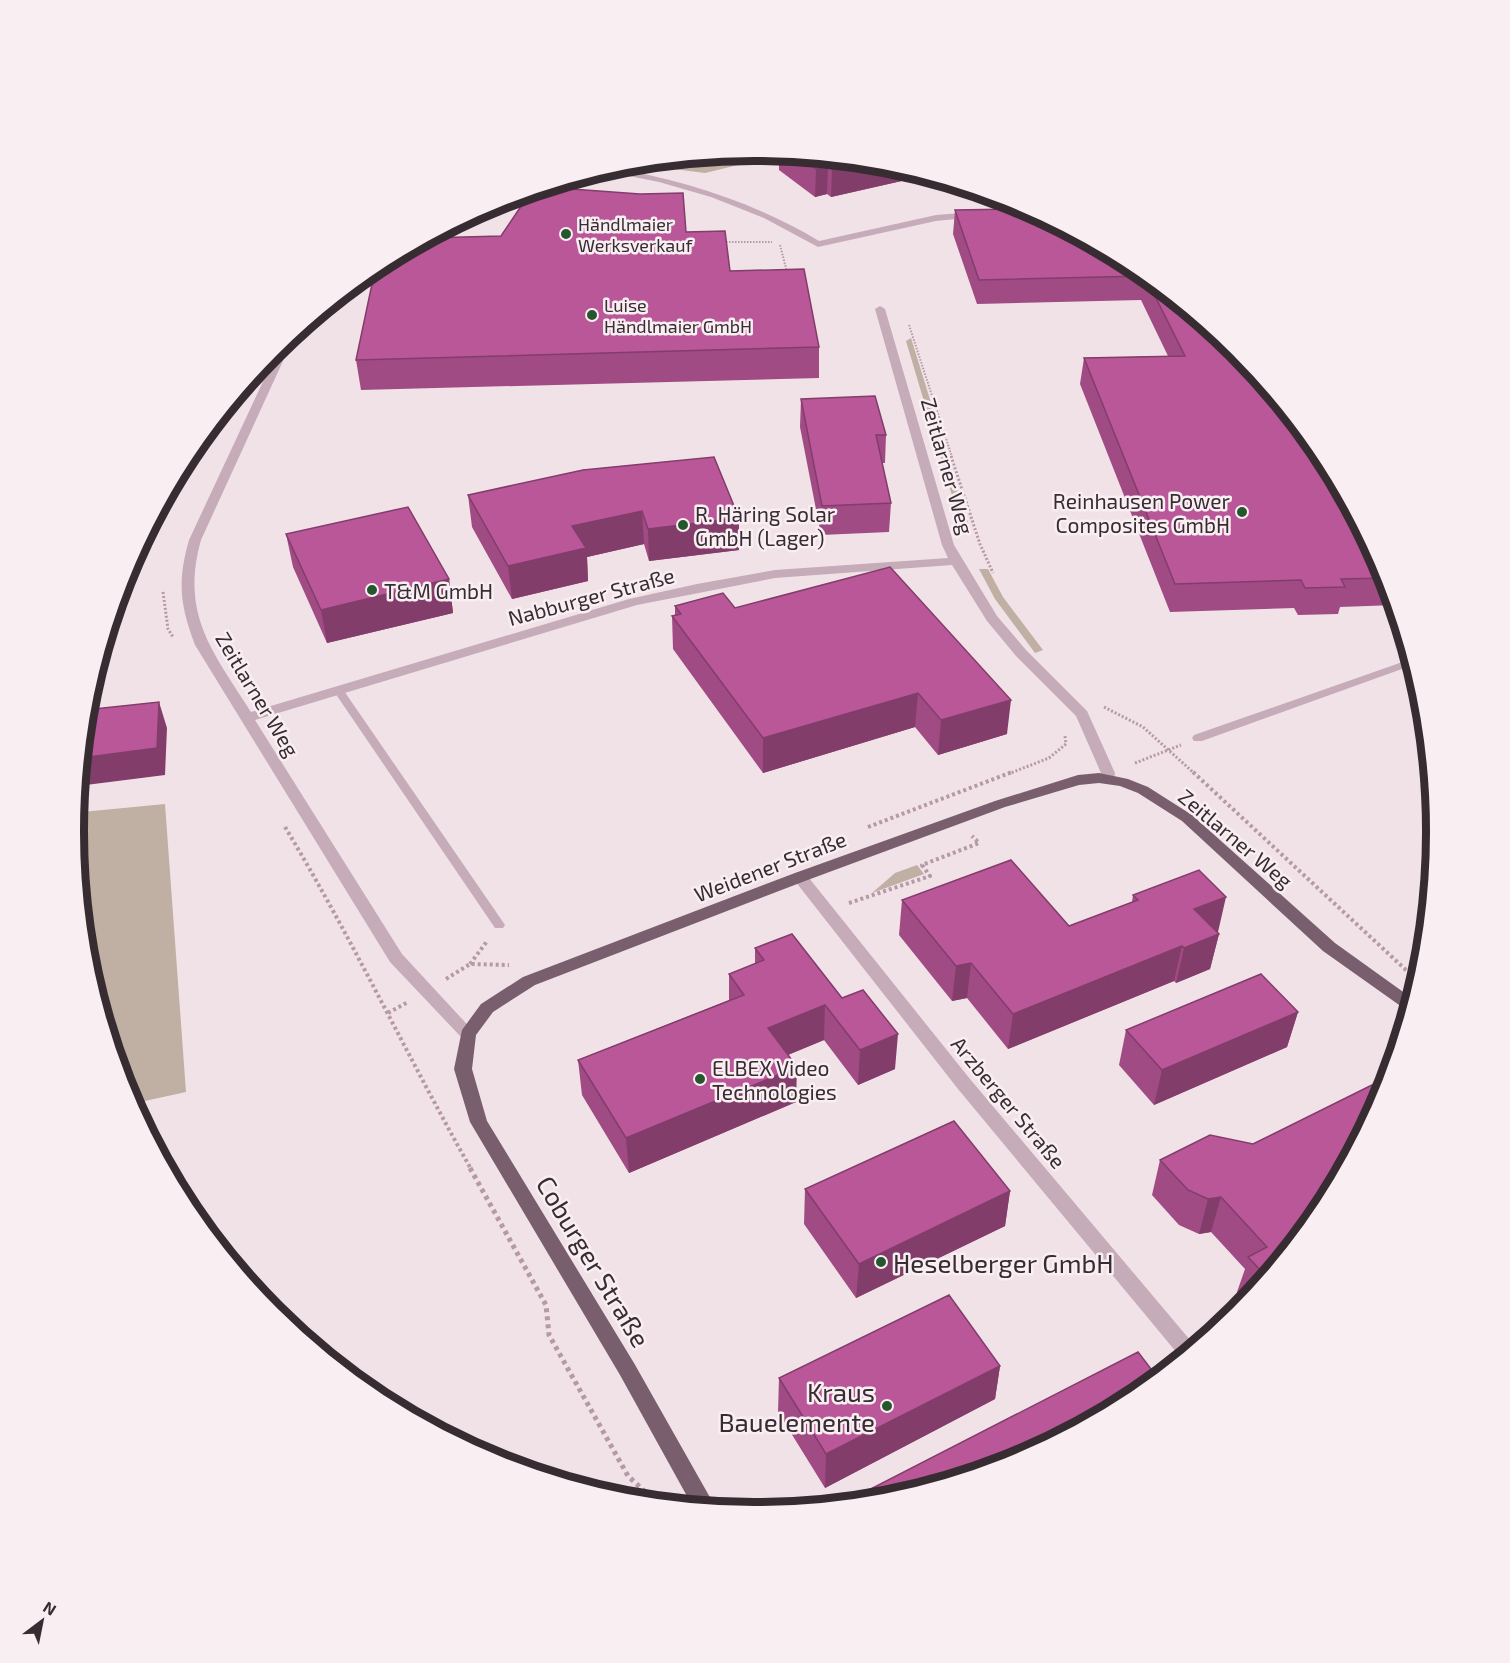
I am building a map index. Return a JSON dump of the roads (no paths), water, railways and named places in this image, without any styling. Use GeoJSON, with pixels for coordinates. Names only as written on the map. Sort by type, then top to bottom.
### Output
{"type":"FeatureCollection","features":[{"type":"Feature","properties":{"kind":"main road","name":"Weidener Straße"},"geometry":{"type":"LineString","coordinates":[[468,1034],[487,1008],[529,981],[800,877],[1000,804],[1078,780],[1108,776]]}},
{"type":"Feature","properties":{"kind":"main road","name":"Zeitlarner Weg"},"geometry":{"type":"LineString","coordinates":[[1108,776],[1143,790],[1187,818],[1329,947],[1404,1001]]}},
{"type":"Feature","properties":{"kind":"main road","name":"Coburger Straße"},"geometry":{"type":"LineString","coordinates":[[468,1034],[463,1069],[479,1122],[627,1369],[701,1500]]}},
{"type":"Feature","properties":{"kind":"street"},"geometry":{"type":"LineString","coordinates":[[624,173],[686,185],[727,198],[766,214],[818,244],[936,218],[1011,212]]}},
{"type":"Feature","properties":{"kind":"street","name":"Zeitlarner Weg"},"geometry":{"type":"LineString","coordinates":[[880,309],[948,545],[992,618],[1021,653],[1082,714],[1108,776]]}},
{"type":"Feature","properties":{"kind":"street","name":"Zeitlarner Weg"},"geometry":{"type":"LineString","coordinates":[[279,360],[195,540],[187,584],[190,615],[202,645],[396,958],[468,1034]]}},
{"type":"Feature","properties":{"kind":"street","name":"Nabburger Straße"},"geometry":{"type":"LineString","coordinates":[[246,718],[634,602],[697,588],[775,574],[956,561]]}},
{"type":"Feature","properties":{"kind":"street","name":"Arzberger Straße"},"geometry":{"type":"LineString","coordinates":[[800,877],[964,1084],[1184,1347]]}},
{"type":"Feature","properties":{"kind":"lane"},"geometry":{"type":"LineString","coordinates":[[1198,738],[1405,665]]}},
{"type":"Feature","properties":{"kind":"lane"},"geometry":{"type":"LineString","coordinates":[[338,690],[499,925]]}},
{"type":"Feature","properties":{"kind":"place","name":"Händlmaier Werksverkauf"},"geometry":{"type":"Point","coordinates":[566,234]}},
{"type":"Feature","properties":{"kind":"place","name":"Luise Händlmaier GmbH"},"geometry":{"type":"Point","coordinates":[592,315]}},
{"type":"Feature","properties":{"kind":"place","name":"Reinhausen Power Composites GmbH"},"geometry":{"type":"Point","coordinates":[1242,512]}},
{"type":"Feature","properties":{"kind":"place","name":"R. Häring Solar GmbH (Lager)"},"geometry":{"type":"Point","coordinates":[683,525]}},
{"type":"Feature","properties":{"kind":"place","name":"T&M GmbH"},"geometry":{"type":"Point","coordinates":[372,590]}},
{"type":"Feature","properties":{"kind":"place","name":"ELBEX Video Technologies"},"geometry":{"type":"Point","coordinates":[700,1079]}},
{"type":"Feature","properties":{"kind":"place","name":"Heselberger GmbH"},"geometry":{"type":"Point","coordinates":[881,1262]}},
{"type":"Feature","properties":{"kind":"place","name":"Kraus Bauelemente"},"geometry":{"type":"Point","coordinates":[887,1406]}}]}
